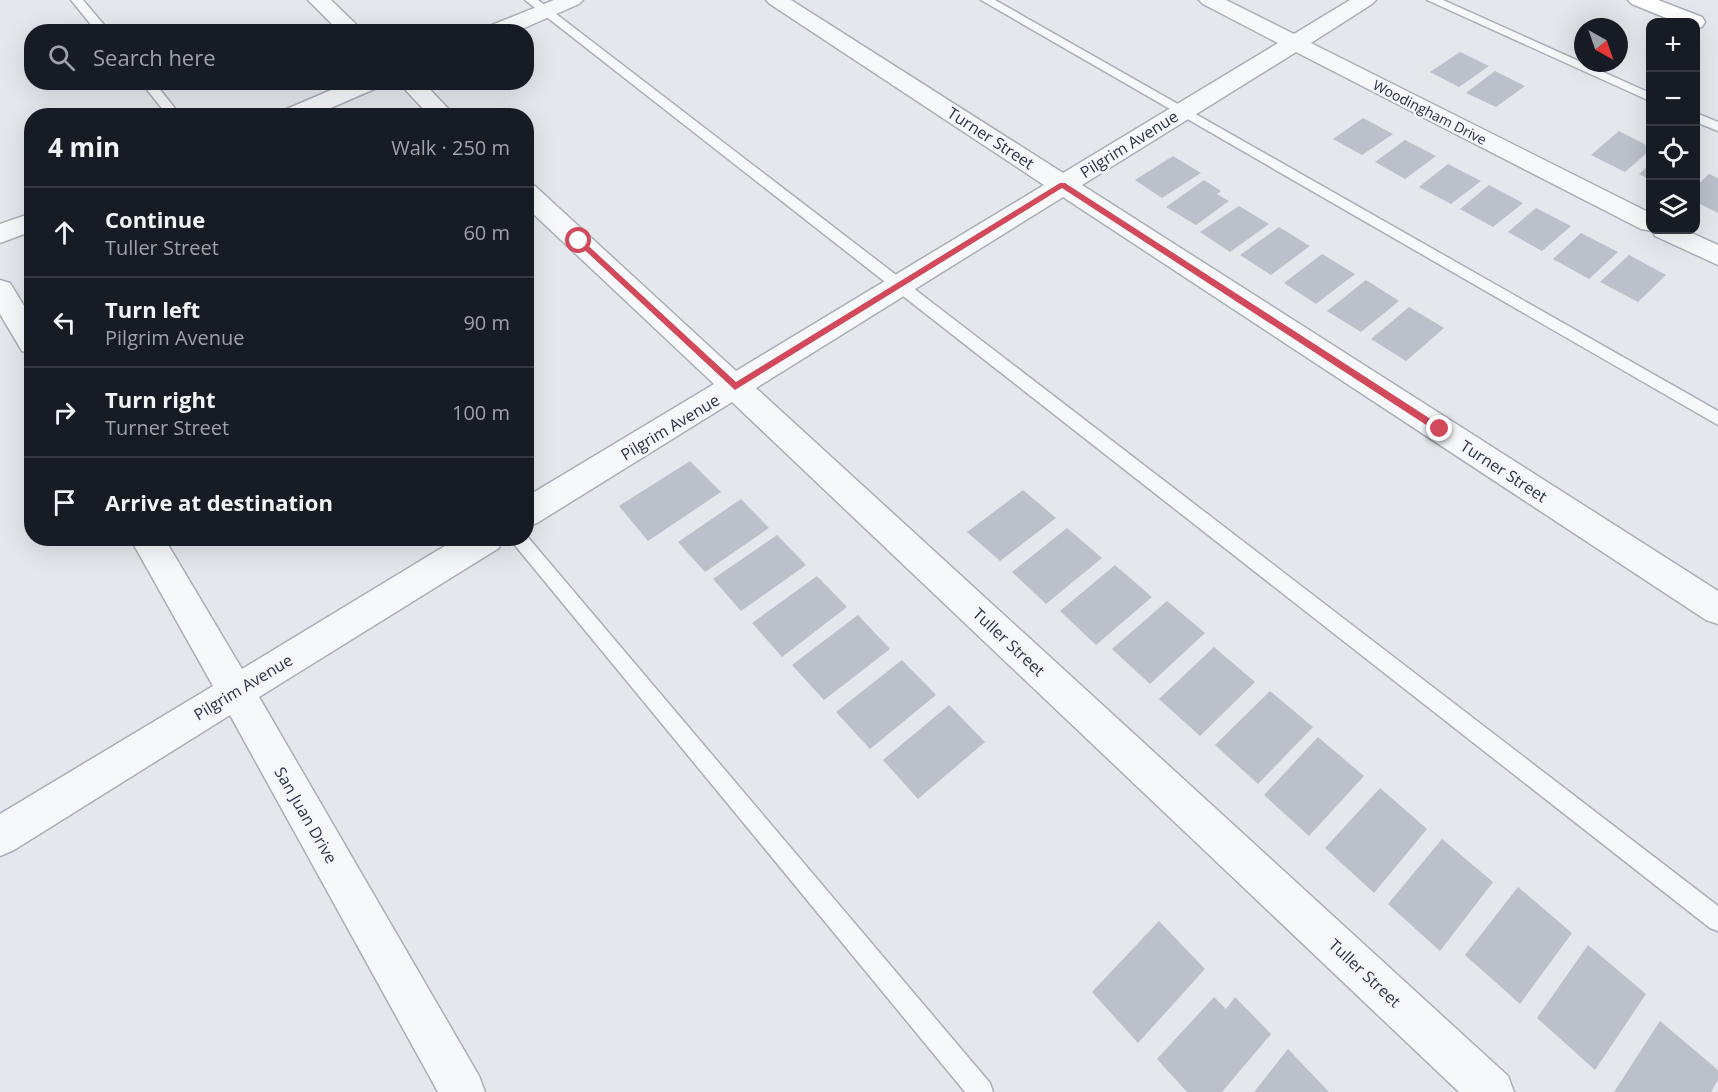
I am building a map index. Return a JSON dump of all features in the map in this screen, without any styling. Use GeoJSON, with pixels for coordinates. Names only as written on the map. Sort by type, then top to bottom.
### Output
{"type":"FeatureCollection","features":[{"type":"Feature","properties":{"kind":"street"},"geometry":{"type":"LineString","coordinates":[[319,0],[344,24]]}},
{"type":"Feature","properties":{"kind":"street"},"geometry":{"type":"LineString","coordinates":[[508,24],[538,6],[572,0]]}},
{"type":"Feature","properties":{"kind":"street","name":"Turner Street"},"geometry":{"type":"LineString","coordinates":[[777,0],[1718,609]]}},
{"type":"Feature","properties":{"kind":"street","name":"Woodingham Drive"},"geometry":{"type":"LineString","coordinates":[[1210,0],[1646,220]]}},
{"type":"Feature","properties":{"kind":"street","name":"Pilgrim Avenue"},"geometry":{"type":"LineString","coordinates":[[534,509],[1365,0]]}},
{"type":"Feature","properties":{"kind":"street"},"geometry":{"type":"LineString","coordinates":[[1640,0],[1683,18]]}},
{"type":"Feature","properties":{"kind":"street"},"geometry":{"type":"LineString","coordinates":[[309,108],[352,90]]}},
{"type":"Feature","properties":{"kind":"street"},"geometry":{"type":"LineString","coordinates":[[417,90],[436,108]]}},
{"type":"Feature","properties":{"kind":"street","name":"Tuller Street"},"geometry":{"type":"LineString","coordinates":[[534,199],[1492,1092]]}},
{"type":"Feature","properties":{"kind":"street"},"geometry":{"type":"LineString","coordinates":[[0,234],[24,224]]}},
{"type":"Feature","properties":{"kind":"street"},"geometry":{"type":"LineString","coordinates":[[1672,234],[1718,256]]}},
{"type":"Feature","properties":{"kind":"street"},"geometry":{"type":"LineString","coordinates":[[0,290],[24,330]]}},
{"type":"Feature","properties":{"kind":"street","name":"San Juan Drive"},"geometry":{"type":"LineString","coordinates":[[151,546],[463,1092]]}},
{"type":"Feature","properties":{"kind":"street","name":"Pilgrim Avenue"},"geometry":{"type":"LineString","coordinates":[[0,836],[474,546]]}},
{"type":"Feature","properties":{"kind":"lane"},"geometry":{"type":"LineString","coordinates":[[77,0],[97,24]]}},
{"type":"Feature","properties":{"kind":"lane"},"geometry":{"type":"LineString","coordinates":[[987,0],[1718,419]]}},
{"type":"Feature","properties":{"kind":"lane"},"geometry":{"type":"LineString","coordinates":[[1433,0],[1646,95]]}},
{"type":"Feature","properties":{"kind":"lane"},"geometry":{"type":"LineString","coordinates":[[538,6],[1718,920]]}},
{"type":"Feature","properties":{"kind":"lane"},"geometry":{"type":"LineString","coordinates":[[154,90],[168,108]]}},
{"type":"Feature","properties":{"kind":"lane"},"geometry":{"type":"LineString","coordinates":[[1700,119],[1718,127]]}},
{"type":"Feature","properties":{"kind":"lane"},"geometry":{"type":"LineString","coordinates":[[525,546],[981,1092]]}},
{"type":"Feature","properties":{"kind":"building"},"geometry":{"type":"Polygon","coordinates":[[[1460,52],[1489,66],[1459,87],[1430,72],[1460,52]]]}},
{"type":"Feature","properties":{"kind":"building"},"geometry":{"type":"Polygon","coordinates":[[[1495,71],[1525,86],[1496,107],[1466,93],[1495,71]]]}},
{"type":"Feature","properties":{"kind":"building"},"geometry":{"type":"Polygon","coordinates":[[[1363,118],[1393,134],[1362,155],[1333,139],[1363,118]]]}},
{"type":"Feature","properties":{"kind":"building"},"geometry":{"type":"Polygon","coordinates":[[[1619,131],[1646,145],[1646,154],[1625,172],[1591,155],[1619,131]]]}},
{"type":"Feature","properties":{"kind":"building"},"geometry":{"type":"Polygon","coordinates":[[[1405,140],[1436,156],[1405,179],[1375,162],[1405,140]]]}},
{"type":"Feature","properties":{"kind":"building"},"geometry":{"type":"Polygon","coordinates":[[[1173,156],[1201,173],[1162,198],[1135,180],[1173,156]]]}},
{"type":"Feature","properties":{"kind":"building"},"geometry":{"type":"Polygon","coordinates":[[[1448,164],[1481,181],[1451,204],[1419,187],[1448,164]]]}},
{"type":"Feature","properties":{"kind":"building"},"geometry":{"type":"Polygon","coordinates":[[[1646,168],[1646,178],[1639,174],[1646,168]]]}},
{"type":"Feature","properties":{"kind":"building"},"geometry":{"type":"Polygon","coordinates":[[[1709,174],[1718,178],[1718,213],[1700,204],[1700,182],[1709,174]]]}},
{"type":"Feature","properties":{"kind":"building"},"geometry":{"type":"Polygon","coordinates":[[[1204,180],[1221,191],[1217,194],[1229,201],[1196,225],[1166,207],[1204,180]]]}},
{"type":"Feature","properties":{"kind":"building"},"geometry":{"type":"Polygon","coordinates":[[[1489,185],[1523,203],[1493,227],[1460,209],[1489,185]]]}},
{"type":"Feature","properties":{"kind":"building"},"geometry":{"type":"Polygon","coordinates":[[[1239,206],[1269,224],[1230,252],[1200,232],[1239,206]]]}},
{"type":"Feature","properties":{"kind":"building"},"geometry":{"type":"Polygon","coordinates":[[[1536,208],[1571,226],[1542,251],[1508,232],[1536,208]]]}},
{"type":"Feature","properties":{"kind":"building"},"geometry":{"type":"Polygon","coordinates":[[[1279,227],[1310,246],[1271,275],[1240,255],[1279,227]]]}},
{"type":"Feature","properties":{"kind":"building"},"geometry":{"type":"Polygon","coordinates":[[[1581,233],[1618,252],[1589,279],[1553,259],[1581,233]]]}},
{"type":"Feature","properties":{"kind":"building"},"geometry":{"type":"Polygon","coordinates":[[[1322,254],[1355,274],[1316,304],[1284,283],[1322,254]]]}},
{"type":"Feature","properties":{"kind":"building"},"geometry":{"type":"Polygon","coordinates":[[[1629,255],[1666,275],[1638,302],[1600,282],[1629,255]]]}},
{"type":"Feature","properties":{"kind":"building"},"geometry":{"type":"Polygon","coordinates":[[[1366,280],[1399,301],[1361,332],[1327,311],[1366,280]]]}},
{"type":"Feature","properties":{"kind":"building"},"geometry":{"type":"Polygon","coordinates":[[[1409,307],[1444,328],[1406,361],[1371,339],[1409,307]]]}},
{"type":"Feature","properties":{"kind":"building"},"geometry":{"type":"Polygon","coordinates":[[[690,461],[721,492],[648,541],[619,506],[690,461]]]}},
{"type":"Feature","properties":{"kind":"building"},"geometry":{"type":"Polygon","coordinates":[[[1023,490],[1056,518],[1000,561],[967,532],[1023,490]]]}},
{"type":"Feature","properties":{"kind":"building"},"geometry":{"type":"Polygon","coordinates":[[[741,499],[769,528],[705,572],[678,542],[741,499]]]}},
{"type":"Feature","properties":{"kind":"building"},"geometry":{"type":"Polygon","coordinates":[[[1067,528],[1102,558],[1046,604],[1012,572],[1067,528]]]}},
{"type":"Feature","properties":{"kind":"building"},"geometry":{"type":"Polygon","coordinates":[[[777,535],[806,565],[741,611],[713,579],[777,535]]]}},
{"type":"Feature","properties":{"kind":"building"},"geometry":{"type":"Polygon","coordinates":[[[1115,565],[1152,597],[1096,645],[1060,611],[1115,565]]]}},
{"type":"Feature","properties":{"kind":"building"},"geometry":{"type":"Polygon","coordinates":[[[817,576],[847,607],[782,657],[752,623],[817,576]]]}},
{"type":"Feature","properties":{"kind":"building"},"geometry":{"type":"Polygon","coordinates":[[[1167,601],[1205,633],[1150,684],[1112,649],[1167,601]]]}},
{"type":"Feature","properties":{"kind":"building"},"geometry":{"type":"Polygon","coordinates":[[[858,615],[890,649],[824,700],[792,665],[858,615]]]}},
{"type":"Feature","properties":{"kind":"building"},"geometry":{"type":"Polygon","coordinates":[[[1214,647],[1255,682],[1200,736],[1159,699],[1214,647]]]}},
{"type":"Feature","properties":{"kind":"building"},"geometry":{"type":"Polygon","coordinates":[[[902,660],[936,695],[870,749],[836,712],[902,660]]]}},
{"type":"Feature","properties":{"kind":"building"},"geometry":{"type":"Polygon","coordinates":[[[1270,691],[1313,727],[1258,784],[1215,745],[1270,691]]]}},
{"type":"Feature","properties":{"kind":"building"},"geometry":{"type":"Polygon","coordinates":[[[949,705],[985,742],[918,799],[883,760],[949,705]]]}},
{"type":"Feature","properties":{"kind":"building"},"geometry":{"type":"Polygon","coordinates":[[[1318,737],[1364,776],[1309,836],[1264,795],[1318,737]]]}},
{"type":"Feature","properties":{"kind":"building"},"geometry":{"type":"Polygon","coordinates":[[[1380,788],[1427,829],[1374,893],[1325,848],[1380,788]]]}},
{"type":"Feature","properties":{"kind":"building"},"geometry":{"type":"Polygon","coordinates":[[[1442,839],[1493,882],[1440,951],[1388,904],[1442,839]]]}},
{"type":"Feature","properties":{"kind":"building"},"geometry":{"type":"Polygon","coordinates":[[[1518,887],[1572,933],[1520,1004],[1465,955],[1518,887]]]}},
{"type":"Feature","properties":{"kind":"building"},"geometry":{"type":"Polygon","coordinates":[[[1159,921],[1205,969],[1138,1043],[1092,992],[1159,921]]]}},
{"type":"Feature","properties":{"kind":"building"},"geometry":{"type":"Polygon","coordinates":[[[1588,945],[1646,994],[1595,1070],[1537,1018],[1588,945]]]}},
{"type":"Feature","properties":{"kind":"building"},"geometry":{"type":"Polygon","coordinates":[[[1214,997],[1226,1009],[1235,997],[1271,1034],[1222,1092],[1187,1092],[1157,1059],[1214,997]]]}},
{"type":"Feature","properties":{"kind":"building"},"geometry":{"type":"Polygon","coordinates":[[[1660,1021],[1718,1070],[1718,1080],[1711,1092],[1614,1092],[1660,1021]]]}},
{"type":"Feature","properties":{"kind":"building"},"geometry":{"type":"Polygon","coordinates":[[[1288,1049],[1329,1092],[1254,1092],[1288,1049]]]}},
{"type":"Feature","properties":{"kind":"route"},"geometry":{"type":"LineString","coordinates":[[579,241],[735,387],[1062,185],[1440,429]]}}]}
